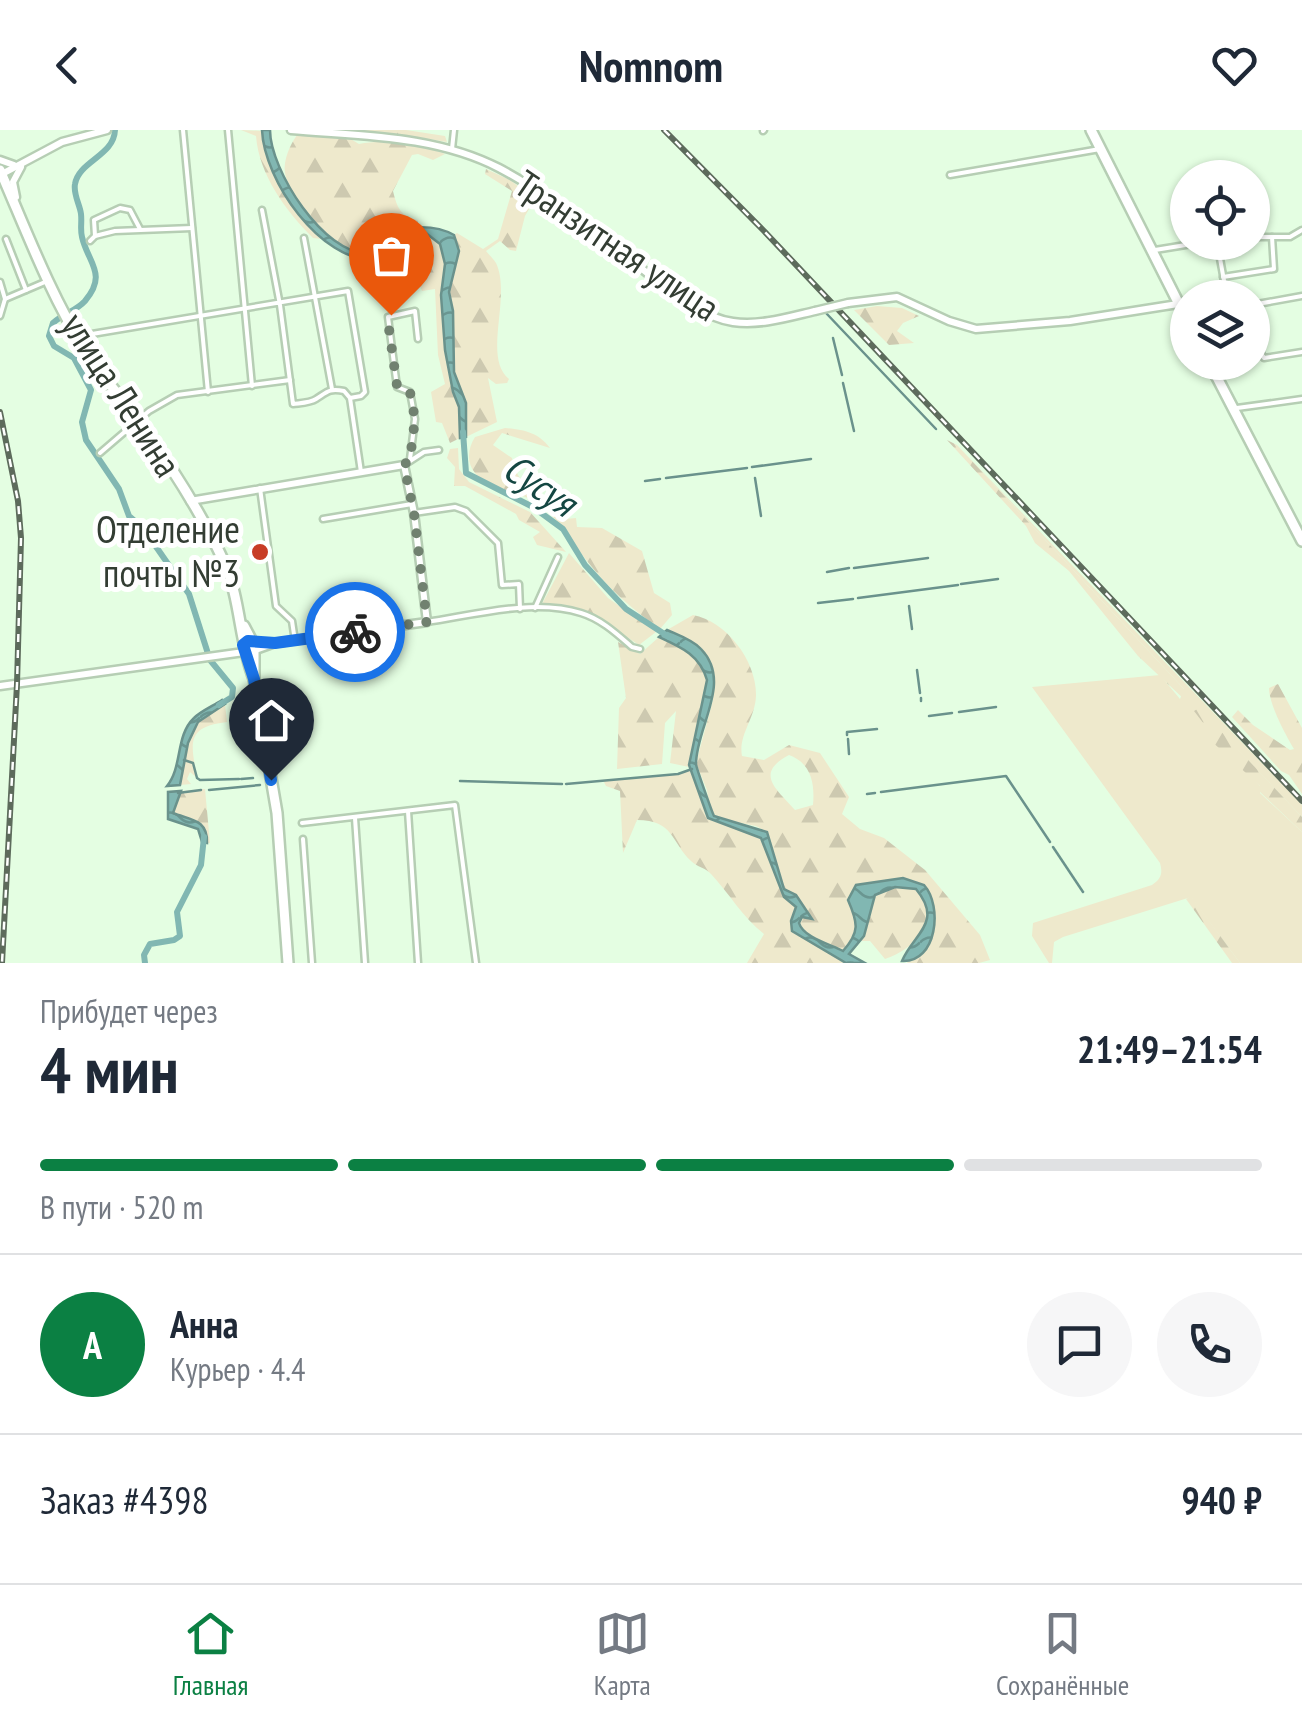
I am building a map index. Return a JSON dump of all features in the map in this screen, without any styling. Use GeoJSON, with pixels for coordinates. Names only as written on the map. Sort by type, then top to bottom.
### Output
{"type":"FeatureCollection","features":[{"type":"Feature","properties":{"kind":"main road"},"geometry":{"type":"LineString","coordinates":[[1,172],[62,142],[105,130]]}},
{"type":"Feature","properties":{"kind":"main road","name":"Транзитная улица"},"geometry":{"type":"LineString","coordinates":[[291,130],[411,140],[452,148],[523,182],[662,284],[713,316],[736,322],[757,323],[848,303],[897,297],[948,321],[976,329],[1070,321],[1170,305]]}},
{"type":"Feature","properties":{"kind":"main road"},"geometry":{"type":"LineString","coordinates":[[1091,130],[1170,287]]}},
{"type":"Feature","properties":{"kind":"main road"},"geometry":{"type":"LineString","coordinates":[[0,160],[10,166],[24,162]]}},
{"type":"Feature","properties":{"kind":"main road"},"geometry":{"type":"LineString","coordinates":[[24,162],[13,182],[28,233]]}},
{"type":"Feature","properties":{"kind":"main road","name":"улица Ленина"},"geometry":{"type":"LineString","coordinates":[[1,172],[80,340],[139,422],[223,559],[254,679],[271,780],[288,963]]}},
{"type":"Feature","properties":{"kind":"main road"},"geometry":{"type":"LineString","coordinates":[[1219,380],[1302,542]]}},
{"type":"Feature","properties":{"kind":"main road"},"geometry":{"type":"LineString","coordinates":[[0,686],[427,622],[407,462],[189,501]]}},
{"type":"Feature","properties":{"kind":"main road"},"geometry":{"type":"LineString","coordinates":[[221,654],[238,643],[241,620]]}},
{"type":"Feature","properties":{"kind":"street"},"geometry":{"type":"LineString","coordinates":[[183,130],[208,392]]}},
{"type":"Feature","properties":{"kind":"street"},"geometry":{"type":"LineString","coordinates":[[228,130],[252,386]]}},
{"type":"Feature","properties":{"kind":"street"},"geometry":{"type":"LineString","coordinates":[[452,148],[454,130]]}},
{"type":"Feature","properties":{"kind":"street"},"geometry":{"type":"LineString","coordinates":[[950,175],[1100,149]]}},
{"type":"Feature","properties":{"kind":"street"},"geometry":{"type":"LineString","coordinates":[[140,230],[130,210],[120,208],[94,220],[93,239],[140,230],[192,228]]}},
{"type":"Feature","properties":{"kind":"street"},"geometry":{"type":"LineString","coordinates":[[262,210],[293,404],[315,401],[332,389],[344,391],[350,398],[362,472]]}},
{"type":"Feature","properties":{"kind":"street"},"geometry":{"type":"LineString","coordinates":[[1223,277],[1274,269],[1272,237],[1290,236],[1302,230]]}},
{"type":"Feature","properties":{"kind":"street"},"geometry":{"type":"LineString","coordinates":[[304,238],[332,389]]}},
{"type":"Feature","properties":{"kind":"street"},"geometry":{"type":"LineString","coordinates":[[6,239],[26,290]]}},
{"type":"Feature","properties":{"kind":"street"},"geometry":{"type":"LineString","coordinates":[[1152,250],[1170,247]]}},
{"type":"Feature","properties":{"kind":"street"},"geometry":{"type":"LineString","coordinates":[[1220,260],[1224,280]]}},
{"type":"Feature","properties":{"kind":"street"},"geometry":{"type":"LineString","coordinates":[[4,299],[49,280]]}},
{"type":"Feature","properties":{"kind":"street"},"geometry":{"type":"LineString","coordinates":[[0,282],[4,299],[0,316]]}},
{"type":"Feature","properties":{"kind":"street"},"geometry":{"type":"LineString","coordinates":[[80,340],[92,334],[348,291],[364,392],[350,398]]}},
{"type":"Feature","properties":{"kind":"street"},"geometry":{"type":"LineString","coordinates":[[1270,302],[1302,296]]}},
{"type":"Feature","properties":{"kind":"street"},"geometry":{"type":"LineString","coordinates":[[418,339],[415,311],[388,317],[397,386],[410,392],[413,407],[407,462],[438,450]]}},
{"type":"Feature","properties":{"kind":"street"},"geometry":{"type":"LineString","coordinates":[[1270,357],[1302,352]]}},
{"type":"Feature","properties":{"kind":"street"},"geometry":{"type":"LineString","coordinates":[[100,453],[162,402],[178,395],[290,380]]}},
{"type":"Feature","properties":{"kind":"street"},"geometry":{"type":"LineString","coordinates":[[1234,408],[1302,399]]}},
{"type":"Feature","properties":{"kind":"street"},"geometry":{"type":"LineString","coordinates":[[260,488],[276,606],[292,621],[294,640]]}},
{"type":"Feature","properties":{"kind":"street"},"geometry":{"type":"LineString","coordinates":[[322,519],[456,506],[498,543],[502,585],[519,584],[520,610]]}},
{"type":"Feature","properties":{"kind":"street"},"geometry":{"type":"LineString","coordinates":[[535,608],[558,557]]}},
{"type":"Feature","properties":{"kind":"street"},"geometry":{"type":"LineString","coordinates":[[427,622],[535,608],[578,612],[594,618],[632,647],[640,648]]}},
{"type":"Feature","properties":{"kind":"street"},"geometry":{"type":"LineString","coordinates":[[302,823],[454,805],[476,963]]}},
{"type":"Feature","properties":{"kind":"street"},"geometry":{"type":"LineString","coordinates":[[408,810],[418,963]]}},
{"type":"Feature","properties":{"kind":"street"},"geometry":{"type":"LineString","coordinates":[[355,817],[364,963]]}},
{"type":"Feature","properties":{"kind":"street"},"geometry":{"type":"LineString","coordinates":[[303,839],[312,963]]}},
{"type":"Feature","properties":{"kind":"green space"},"geometry":{"type":"Polygon","coordinates":[[[241,130],[262,131],[269,161],[283,190],[322,239],[313,238],[284,204],[262,165],[256,136],[241,130]]]}},
{"type":"Feature","properties":{"kind":"green space"},"geometry":{"type":"Polygon","coordinates":[[[320,130],[406,130],[445,136],[447,142],[411,136],[320,130]]]}},
{"type":"Feature","properties":{"kind":"green space"},"geometry":{"type":"Polygon","coordinates":[[[297,135],[349,138],[359,144],[402,143],[445,154],[433,160],[412,155],[393,191],[400,210],[417,220],[420,228],[388,233],[369,253],[343,246],[317,225],[289,185],[285,163],[297,135]]]}},
{"type":"Feature","properties":{"kind":"green space"},"geometry":{"type":"Polygon","coordinates":[[[486,169],[510,180],[535,199],[525,216],[516,251],[500,241],[486,251],[496,263],[500,277],[498,356],[509,379],[507,383],[496,384],[488,378],[497,422],[466,437],[466,404],[454,372],[449,293],[459,251],[454,235],[457,233],[483,249],[498,239],[512,191],[485,174],[486,169]]]}},
{"type":"Feature","properties":{"kind":"green space"},"geometry":{"type":"Polygon","coordinates":[[[428,234],[440,244],[445,264],[441,295],[444,337],[447,366],[459,407],[460,438],[450,443],[442,423],[436,422],[431,392],[445,384],[438,355],[435,289],[422,291],[415,275],[397,279],[394,254],[408,241],[428,234]]]}},
{"type":"Feature","properties":{"kind":"green space"},"geometry":{"type":"Polygon","coordinates":[[[877,306],[902,308],[919,316],[903,323],[897,331],[914,343],[889,345],[854,310],[877,306]]]}},
{"type":"Feature","properties":{"kind":"green space"},"geometry":{"type":"Polygon","coordinates":[[[505,428],[530,433],[550,448],[502,433],[493,445],[512,458],[517,474],[527,486],[556,500],[566,519],[576,518],[577,527],[602,528],[642,551],[654,593],[670,603],[672,615],[660,629],[603,580],[547,511],[530,499],[487,483],[475,473],[469,455],[475,437],[505,428]]]}},
{"type":"Feature","properties":{"kind":"green space"},"geometry":{"type":"Polygon","coordinates":[[[947,440],[957,445],[1184,689],[1185,700],[1138,656],[1069,571],[1035,543],[1026,526],[947,440]]]}},
{"type":"Feature","properties":{"kind":"green space"},"geometry":{"type":"Polygon","coordinates":[[[957,445],[1302,805],[1302,817],[1199,709],[1195,711],[1260,786],[1260,793],[1302,832],[1302,963],[1240,963],[1191,897],[1063,937],[1054,942],[1049,963],[1032,936],[1033,923],[1152,885],[1161,870],[1160,863],[1032,687],[1160,675],[1180,699],[1184,689],[957,445]]]}},
{"type":"Feature","properties":{"kind":"green space"},"geometry":{"type":"Polygon","coordinates":[[[458,448],[459,469],[469,482],[530,512],[566,552],[537,545],[533,537],[540,532],[516,514],[465,486],[454,486],[455,467],[447,458],[450,449],[458,448]]]}},
{"type":"Feature","properties":{"kind":"green space"},"geometry":{"type":"Polygon","coordinates":[[[569,553],[608,598],[656,632],[639,645],[587,611],[542,604],[569,553]]]}},
{"type":"Feature","properties":{"kind":"green space"},"geometry":{"type":"Polygon","coordinates":[[[693,615],[728,634],[745,657],[755,683],[755,704],[742,741],[742,756],[764,760],[789,745],[820,753],[849,797],[842,814],[860,829],[884,838],[925,870],[980,935],[990,960],[907,963],[933,931],[934,903],[928,889],[882,882],[860,884],[848,900],[855,927],[844,951],[817,940],[801,928],[798,923],[802,917],[810,918],[796,895],[784,889],[767,832],[719,819],[710,810],[696,763],[713,700],[713,675],[667,630],[693,615]],[[789,755],[778,762],[771,775],[776,789],[795,810],[813,805],[810,775],[789,755]]]}},
{"type":"Feature","properties":{"kind":"green space"},"geometry":{"type":"Polygon","coordinates":[[[659,637],[695,658],[707,680],[689,767],[670,763],[676,711],[665,723],[662,764],[617,769],[619,708],[626,698],[618,642],[640,654],[659,637]]]}},
{"type":"Feature","properties":{"kind":"green space"},"geometry":{"type":"Polygon","coordinates":[[[1278,684],[1302,728],[1302,794],[1289,775],[1232,717],[1238,710],[1253,725],[1294,749],[1270,695],[1269,688],[1278,684]]]}},
{"type":"Feature","properties":{"kind":"green space"},"geometry":{"type":"Polygon","coordinates":[[[225,704],[227,722],[204,728],[194,739],[197,778],[190,772],[187,779],[191,784],[180,785],[188,743],[198,722],[225,704]]]}},
{"type":"Feature","properties":{"kind":"green space"},"geometry":{"type":"Polygon","coordinates":[[[1199,708],[1302,817],[1302,832],[1202,731],[1204,724],[1194,711],[1199,708]]]}},
{"type":"Feature","properties":{"kind":"green space"},"geometry":{"type":"Polygon","coordinates":[[[690,770],[708,818],[761,838],[787,896],[796,907],[791,921],[810,940],[846,963],[747,963],[764,934],[711,874],[684,854],[665,828],[637,820],[623,853],[620,791],[606,786],[603,780],[690,770]]]}},
{"type":"Feature","properties":{"kind":"green space"},"geometry":{"type":"Polygon","coordinates":[[[205,789],[210,843],[201,825],[173,813],[181,791],[205,789]]]}},
{"type":"Feature","properties":{"kind":"green space"},"geometry":{"type":"Polygon","coordinates":[[[895,887],[916,889],[924,901],[926,923],[915,941],[885,959],[870,941],[860,941],[875,895],[895,887]]]}},
{"type":"Feature","properties":{"kind":"green space"},"geometry":{"type":"Polygon","coordinates":[[[1191,896],[1240,963],[1232,963],[1186,899],[1191,896]]]}},
{"type":"Feature","properties":{"kind":"water"},"geometry":{"type":"Polygon","coordinates":[[[262,130],[270,130],[279,166],[302,207],[318,226],[351,250],[368,253],[394,231],[412,228],[439,229],[454,235],[459,251],[449,292],[454,372],[466,403],[466,437],[460,438],[459,407],[445,350],[441,295],[445,264],[440,244],[427,234],[392,244],[375,260],[354,257],[334,248],[316,233],[284,194],[265,150],[262,130]]]}},
{"type":"Feature","properties":{"kind":"water"},"geometry":{"type":"Polygon","coordinates":[[[667,630],[701,649],[714,676],[696,764],[714,816],[767,832],[784,889],[796,895],[812,919],[802,917],[801,928],[843,951],[855,933],[848,900],[856,885],[903,878],[924,885],[934,906],[933,932],[923,953],[902,961],[927,920],[924,901],[916,889],[895,887],[875,895],[864,936],[849,954],[865,963],[846,963],[792,931],[796,907],[784,897],[761,838],[708,818],[689,765],[707,680],[695,658],[659,637],[667,630]]]}},
{"type":"Feature","properties":{"kind":"water"},"geometry":{"type":"Polygon","coordinates":[[[222,700],[225,704],[198,722],[188,743],[180,785],[167,786],[188,725],[222,700]]]}},
{"type":"Feature","properties":{"kind":"water"},"geometry":{"type":"Polygon","coordinates":[[[181,791],[173,813],[201,825],[207,843],[202,842],[198,829],[168,819],[168,792],[181,791]]]}},
{"type":"Feature","properties":{"kind":"waterway"},"geometry":{"type":"LineString","coordinates":[[115,130],[109,146],[83,170],[75,184],[81,234],[95,283],[81,304],[53,323],[49,336],[54,346],[74,358],[91,390],[82,422],[86,440],[119,489],[129,516],[143,528],[189,594],[210,660],[233,688],[232,697],[219,705]]}},
{"type":"Feature","properties":{"kind":"waterway"},"geometry":{"type":"LineString","coordinates":[[826,313],[936,429]]}},
{"type":"Feature","properties":{"kind":"waterway"},"geometry":{"type":"LineString","coordinates":[[833,338],[842,375]]}},
{"type":"Feature","properties":{"kind":"waterway"},"geometry":{"type":"LineString","coordinates":[[843,383],[854,431]]}},
{"type":"Feature","properties":{"kind":"waterway","name":"Сусуя"},"geometry":{"type":"LineString","coordinates":[[463,432],[466,473],[533,507],[563,529],[585,565],[626,609],[669,637]]}},
{"type":"Feature","properties":{"kind":"waterway"},"geometry":{"type":"LineString","coordinates":[[752,467],[811,459]]}},
{"type":"Feature","properties":{"kind":"waterway"},"geometry":{"type":"LineString","coordinates":[[666,478],[747,468]]}},
{"type":"Feature","properties":{"kind":"waterway"},"geometry":{"type":"LineString","coordinates":[[755,478],[761,516]]}},
{"type":"Feature","properties":{"kind":"waterway"},"geometry":{"type":"LineString","coordinates":[[645,481],[660,479]]}},
{"type":"Feature","properties":{"kind":"waterway"},"geometry":{"type":"LineString","coordinates":[[854,568],[928,558]]}},
{"type":"Feature","properties":{"kind":"waterway"},"geometry":{"type":"LineString","coordinates":[[827,572],[849,568]]}},
{"type":"Feature","properties":{"kind":"waterway"},"geometry":{"type":"LineString","coordinates":[[961,584],[998,579]]}},
{"type":"Feature","properties":{"kind":"waterway"},"geometry":{"type":"LineString","coordinates":[[858,598],[958,585]]}},
{"type":"Feature","properties":{"kind":"waterway"},"geometry":{"type":"LineString","coordinates":[[818,603],[853,599]]}},
{"type":"Feature","properties":{"kind":"waterway"},"geometry":{"type":"LineString","coordinates":[[909,606],[912,629]]}},
{"type":"Feature","properties":{"kind":"waterway"},"geometry":{"type":"LineString","coordinates":[[917,670],[920,693]]}},
{"type":"Feature","properties":{"kind":"waterway"},"geometry":{"type":"LineString","coordinates":[[959,712],[996,707]]}},
{"type":"Feature","properties":{"kind":"waterway"},"geometry":{"type":"LineString","coordinates":[[929,716],[952,713]]}},
{"type":"Feature","properties":{"kind":"waterway"},"geometry":{"type":"LineString","coordinates":[[847,735],[877,729]]}},
{"type":"Feature","properties":{"kind":"waterway"},"geometry":{"type":"LineString","coordinates":[[848,739],[849,754]]}},
{"type":"Feature","properties":{"kind":"waterway"},"geometry":{"type":"LineString","coordinates":[[184,760],[193,763],[200,780],[239,779]]}},
{"type":"Feature","properties":{"kind":"waterway"},"geometry":{"type":"LineString","coordinates":[[566,784],[678,774],[692,769]]}},
{"type":"Feature","properties":{"kind":"waterway"},"geometry":{"type":"LineString","coordinates":[[881,792],[1006,776],[1050,842]]}},
{"type":"Feature","properties":{"kind":"waterway"},"geometry":{"type":"LineString","coordinates":[[241,779],[253,778]]}},
{"type":"Feature","properties":{"kind":"waterway"},"geometry":{"type":"LineString","coordinates":[[460,781],[562,784]]}},
{"type":"Feature","properties":{"kind":"waterway"},"geometry":{"type":"LineString","coordinates":[[209,790],[260,785]]}},
{"type":"Feature","properties":{"kind":"waterway"},"geometry":{"type":"LineString","coordinates":[[178,793],[201,790]]}},
{"type":"Feature","properties":{"kind":"waterway"},"geometry":{"type":"LineString","coordinates":[[867,794],[875,793]]}},
{"type":"Feature","properties":{"kind":"waterway"},"geometry":{"type":"LineString","coordinates":[[145,963],[144,955],[150,944],[180,936],[177,912],[201,865],[204,837]]}},
{"type":"Feature","properties":{"kind":"waterway"},"geometry":{"type":"LineString","coordinates":[[1053,847],[1083,892]]}},
{"type":"Feature","properties":{"kind":"railway"},"geometry":{"type":"LineString","coordinates":[[664,130],[1302,801]]}},
{"type":"Feature","properties":{"kind":"railway"},"geometry":{"type":"LineString","coordinates":[[0,412],[18,501],[21,538],[2,963]]}},
{"type":"Feature","properties":{"kind":"way so far"},"geometry":{"type":"LineString","coordinates":[[355,632],[427,622],[404,465],[410,459],[415,419],[410,392],[397,386],[389,329],[391,315]]}},
{"type":"Feature","properties":{"kind":"place","name":"Отделение почты №3"},"geometry":{"type":"Point","coordinates":[260,552]}},
{"type":"Feature","properties":{"kind":"route"},"geometry":{"type":"LineString","coordinates":[[271,780],[244,643],[275,643],[355,632]]}}]}
